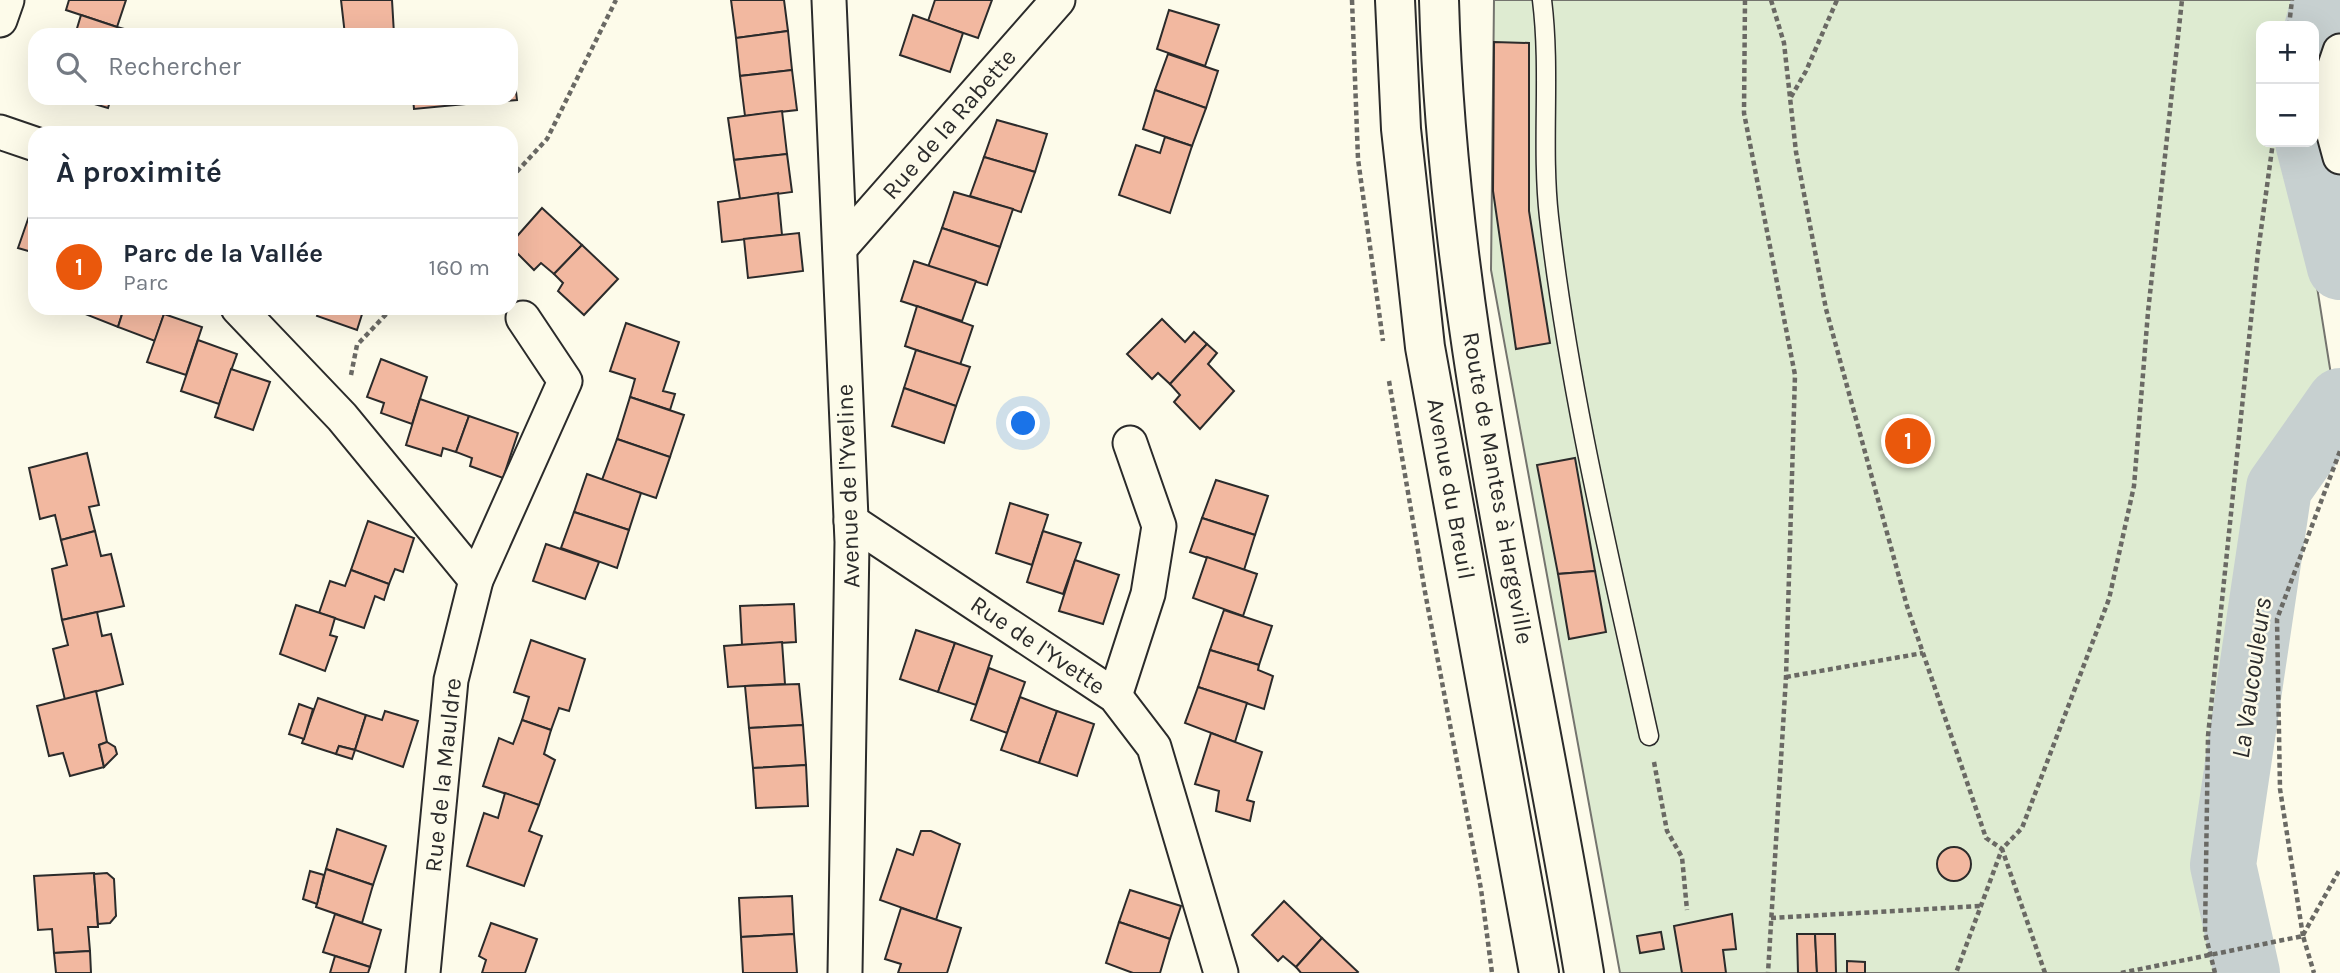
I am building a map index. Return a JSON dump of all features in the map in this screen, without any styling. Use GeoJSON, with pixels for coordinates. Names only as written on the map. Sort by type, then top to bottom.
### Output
{"type":"FeatureCollection","features":[{"type":"Feature","properties":{"kind":"main road","name":"Avenue du Breuil"},"geometry":{"type":"LineString","coordinates":[[1395,0],[1401,129],[1425,348],[1539,973]]}},
{"type":"Feature","properties":{"kind":"main road","name":"Route de Mantes à Hargeville"},"geometry":{"type":"LineString","coordinates":[[1439,0],[1450,172],[1466,313],[1584,973]]}},
{"type":"Feature","properties":{"kind":"street"},"geometry":{"type":"LineString","coordinates":[[0,20],[7,0]]}},
{"type":"Feature","properties":{"kind":"street","name":"Avenue de l'Yveline"},"geometry":{"type":"LineString","coordinates":[[829,0],[851,521],[845,973]]}},
{"type":"Feature","properties":{"kind":"street","name":"Rue de la Rabette"},"geometry":{"type":"LineString","coordinates":[[840,248],[1058,0]]}},
{"type":"Feature","properties":{"kind":"street"},"geometry":{"type":"LineString","coordinates":[[2340,51],[2325,98],[2340,157]]}},
{"type":"Feature","properties":{"kind":"street"},"geometry":{"type":"LineString","coordinates":[[0,132],[28,142]]}},
{"type":"Feature","properties":{"kind":"street"},"geometry":{"type":"LineString","coordinates":[[245,315],[342,417],[476,580]]}},
{"type":"Feature","properties":{"kind":"street","name":"Rue de la Mauldre"},"geometry":{"type":"LineString","coordinates":[[423,973],[451,680],[476,580],[565,381],[523,318]]}},
{"type":"Feature","properties":{"kind":"street"},"geometry":{"type":"LineString","coordinates":[[1115,696],[1148,594],[1160,526],[1130,443]]}},
{"type":"Feature","properties":{"kind":"street","name":"Rue de l'Yvette"},"geometry":{"type":"LineString","coordinates":[[851,521],[1115,696],[1154,747],[1221,973]]}},
{"type":"Feature","properties":{"kind":"lane"},"geometry":{"type":"LineString","coordinates":[[1542,0],[1547,39],[1549,214],[1573,384],[1650,736]]}},
{"type":"Feature","properties":{"kind":"path"},"geometry":{"type":"LineString","coordinates":[[518,170],[547,139],[616,0]]}},
{"type":"Feature","properties":{"kind":"path"},"geometry":{"type":"LineString","coordinates":[[1745,0],[1744,113],[1796,375],[1786,677],[1768,973]]}},
{"type":"Feature","properties":{"kind":"path"},"geometry":{"type":"LineString","coordinates":[[1771,0],[1784,43],[1796,152],[1826,309],[1886,536],[1986,838],[2002,849],[2045,973]]}},
{"type":"Feature","properties":{"kind":"path"},"geometry":{"type":"LineString","coordinates":[[1790,99],[1806,71],[1837,0]]}},
{"type":"Feature","properties":{"kind":"path"},"geometry":{"type":"LineString","coordinates":[[1956,973],[2002,849],[2022,828],[2109,599],[2131,499],[2182,0]]}},
{"type":"Feature","properties":{"kind":"path"},"geometry":{"type":"LineString","coordinates":[[2290,21],[2292,0]]}},
{"type":"Feature","properties":{"kind":"path"},"geometry":{"type":"LineString","coordinates":[[2215,973],[2205,933],[2208,736],[2258,252],[2272,147]]}},
{"type":"Feature","properties":{"kind":"path"},"geometry":{"type":"LineString","coordinates":[[357,345],[385,315]]}},
{"type":"Feature","properties":{"kind":"path"},"geometry":{"type":"LineString","coordinates":[[2314,973],[2303,936],[2280,789],[2277,620],[2340,451]]}},
{"type":"Feature","properties":{"kind":"path"},"geometry":{"type":"LineString","coordinates":[[1786,677],[1923,653]]}},
{"type":"Feature","properties":{"kind":"path"},"geometry":{"type":"LineString","coordinates":[[1650,736],[1667,831],[1682,857],[1687,910]]}},
{"type":"Feature","properties":{"kind":"path"},"geometry":{"type":"LineString","coordinates":[[2303,936],[2340,869]]}},
{"type":"Feature","properties":{"kind":"path"},"geometry":{"type":"LineString","coordinates":[[1771,918],[1981,906]]}},
{"type":"Feature","properties":{"kind":"path"},"geometry":{"type":"LineString","coordinates":[[2121,973],[2303,936]]}},
{"type":"Feature","properties":{"kind":"green space"},"geometry":{"type":"Polygon","coordinates":[[[1494,0],[2315,0],[2311,21],[2256,21],[2256,147],[2295,147],[2332,381],[2257,501],[2230,787],[2272,973],[1620,973],[1491,270],[1494,0]]]}},
{"type":"Feature","properties":{"kind":"building"},"geometry":{"type":"Polygon","coordinates":[[[69,0],[126,0],[117,27],[66,10],[69,0]]]}},
{"type":"Feature","properties":{"kind":"building"},"geometry":{"type":"Polygon","coordinates":[[[341,0],[392,0],[394,28],[344,28],[341,0]]]}},
{"type":"Feature","properties":{"kind":"building"},"geometry":{"type":"Polygon","coordinates":[[[731,0],[784,0],[788,31],[736,38],[731,0]]]}},
{"type":"Feature","properties":{"kind":"building"},"geometry":{"type":"Polygon","coordinates":[[[935,0],[992,0],[978,38],[928,21],[935,0]]]}},
{"type":"Feature","properties":{"kind":"building"},"geometry":{"type":"Polygon","coordinates":[[[1169,10],[1219,25],[1205,66],[1157,49],[1169,10]]]}},
{"type":"Feature","properties":{"kind":"building"},"geometry":{"type":"Polygon","coordinates":[[[81,15],[121,28],[77,28],[81,15]]]}},
{"type":"Feature","properties":{"kind":"building"},"geometry":{"type":"Polygon","coordinates":[[[913,15],[963,33],[950,72],[900,55],[913,15]]]}},
{"type":"Feature","properties":{"kind":"building"},"geometry":{"type":"Polygon","coordinates":[[[788,31],[792,70],[740,76],[736,38],[788,31]]]}},
{"type":"Feature","properties":{"kind":"building"},"geometry":{"type":"Polygon","coordinates":[[[1494,42],[1529,43],[1529,211],[1550,343],[1516,349],[1493,191],[1494,42]]]}},
{"type":"Feature","properties":{"kind":"building"},"geometry":{"type":"Polygon","coordinates":[[[1168,54],[1218,71],[1206,108],[1155,90],[1168,54]]]}},
{"type":"Feature","properties":{"kind":"building"},"geometry":{"type":"Polygon","coordinates":[[[792,70],[797,110],[745,116],[740,76],[792,70]]]}},
{"type":"Feature","properties":{"kind":"building"},"geometry":{"type":"Polygon","coordinates":[[[1155,90],[1206,108],[1192,146],[1143,129],[1155,90]]]}},
{"type":"Feature","properties":{"kind":"building"},"geometry":{"type":"Polygon","coordinates":[[[414,105],[455,105],[414,109],[414,105]]]}},
{"type":"Feature","properties":{"kind":"building"},"geometry":{"type":"Polygon","coordinates":[[[782,111],[787,154],[734,160],[728,118],[782,111]]]}},
{"type":"Feature","properties":{"kind":"building"},"geometry":{"type":"Polygon","coordinates":[[[997,120],[1047,134],[1035,172],[984,157],[997,120]]]}},
{"type":"Feature","properties":{"kind":"building"},"geometry":{"type":"Polygon","coordinates":[[[1165,137],[1192,146],[1170,213],[1119,195],[1136,145],[1160,153],[1165,137]]]}},
{"type":"Feature","properties":{"kind":"building"},"geometry":{"type":"Polygon","coordinates":[[[787,154],[792,192],[740,199],[734,160],[787,154]]]}},
{"type":"Feature","properties":{"kind":"building"},"geometry":{"type":"Polygon","coordinates":[[[984,157],[1035,172],[1021,212],[970,196],[984,157]]]}},
{"type":"Feature","properties":{"kind":"building"},"geometry":{"type":"Polygon","coordinates":[[[954,192],[1013,209],[1000,247],[942,228],[954,192]]]}},
{"type":"Feature","properties":{"kind":"building"},"geometry":{"type":"Polygon","coordinates":[[[778,193],[782,235],[722,242],[718,202],[778,193]]]}},
{"type":"Feature","properties":{"kind":"building"},"geometry":{"type":"Polygon","coordinates":[[[542,208],[582,245],[554,274],[541,263],[534,270],[518,254],[518,235],[542,208]]]}},
{"type":"Feature","properties":{"kind":"building"},"geometry":{"type":"Polygon","coordinates":[[[28,219],[28,251],[18,248],[28,219]]]}},
{"type":"Feature","properties":{"kind":"building"},"geometry":{"type":"Polygon","coordinates":[[[942,228],[1000,247],[987,285],[928,267],[942,228]]]}},
{"type":"Feature","properties":{"kind":"building"},"geometry":{"type":"Polygon","coordinates":[[[799,233],[803,271],[748,278],[744,239],[799,233]]]}},
{"type":"Feature","properties":{"kind":"building"},"geometry":{"type":"Polygon","coordinates":[[[582,245],[618,279],[584,315],[558,291],[563,283],[554,274],[582,245]]]}},
{"type":"Feature","properties":{"kind":"building"},"geometry":{"type":"Polygon","coordinates":[[[914,261],[976,281],[962,321],[901,301],[914,261]]]}},
{"type":"Feature","properties":{"kind":"building"},"geometry":{"type":"Polygon","coordinates":[[[917,306],[973,326],[960,365],[905,346],[917,306]]]}},
{"type":"Feature","properties":{"kind":"building"},"geometry":{"type":"Polygon","coordinates":[[[88,315],[122,315],[118,327],[88,315]]]}},
{"type":"Feature","properties":{"kind":"building"},"geometry":{"type":"Polygon","coordinates":[[[122,315],[164,315],[155,341],[118,327],[122,315]]]}},
{"type":"Feature","properties":{"kind":"building"},"geometry":{"type":"Polygon","coordinates":[[[164,315],[202,327],[186,375],[147,362],[164,315]]]}},
{"type":"Feature","properties":{"kind":"building"},"geometry":{"type":"Polygon","coordinates":[[[317,315],[362,315],[357,330],[317,315]]]}},
{"type":"Feature","properties":{"kind":"building"},"geometry":{"type":"Polygon","coordinates":[[[1162,319],[1185,342],[1194,332],[1207,344],[1170,384],[1158,373],[1152,379],[1127,354],[1162,319]]]}},
{"type":"Feature","properties":{"kind":"building"},"geometry":{"type":"Polygon","coordinates":[[[626,323],[679,342],[663,391],[675,394],[670,410],[630,397],[635,379],[610,371],[626,323]]]}},
{"type":"Feature","properties":{"kind":"building"},"geometry":{"type":"Polygon","coordinates":[[[198,340],[237,354],[219,404],[181,391],[198,340]]]}},
{"type":"Feature","properties":{"kind":"building"},"geometry":{"type":"Polygon","coordinates":[[[1207,344],[1217,353],[1208,364],[1234,391],[1200,429],[1174,402],[1180,395],[1170,384],[1207,344]]]}},
{"type":"Feature","properties":{"kind":"building"},"geometry":{"type":"Polygon","coordinates":[[[916,350],[970,367],[956,406],[904,388],[916,350]]]}},
{"type":"Feature","properties":{"kind":"building"},"geometry":{"type":"Polygon","coordinates":[[[381,359],[427,377],[412,424],[381,413],[384,403],[367,397],[381,359]]]}},
{"type":"Feature","properties":{"kind":"building"},"geometry":{"type":"Polygon","coordinates":[[[231,369],[270,382],[253,430],[215,417],[231,369]]]}},
{"type":"Feature","properties":{"kind":"building"},"geometry":{"type":"Polygon","coordinates":[[[904,388],[956,406],[944,443],[892,426],[904,388]]]}},
{"type":"Feature","properties":{"kind":"building"},"geometry":{"type":"Polygon","coordinates":[[[630,397],[684,415],[670,457],[617,439],[630,397]]]}},
{"type":"Feature","properties":{"kind":"building"},"geometry":{"type":"Polygon","coordinates":[[[420,399],[469,416],[456,452],[443,448],[441,456],[406,445],[420,399]]]}},
{"type":"Feature","properties":{"kind":"building"},"geometry":{"type":"Polygon","coordinates":[[[469,416],[518,433],[503,478],[470,466],[472,458],[456,452],[469,416]]]}},
{"type":"Feature","properties":{"kind":"building"},"geometry":{"type":"Polygon","coordinates":[[[617,439],[670,457],[656,498],[602,480],[617,439]]]}},
{"type":"Feature","properties":{"kind":"building"},"geometry":{"type":"Polygon","coordinates":[[[87,453],[99,505],[89,507],[95,531],[61,540],[55,515],[40,519],[29,468],[87,453]]]}},
{"type":"Feature","properties":{"kind":"building"},"geometry":{"type":"Polygon","coordinates":[[[1575,458],[1595,571],[1558,574],[1537,465],[1575,458]]]}},
{"type":"Feature","properties":{"kind":"building"},"geometry":{"type":"Polygon","coordinates":[[[587,474],[641,493],[629,530],[574,512],[587,474]]]}},
{"type":"Feature","properties":{"kind":"building"},"geometry":{"type":"Polygon","coordinates":[[[1216,480],[1268,496],[1255,535],[1202,518],[1216,480]]]}},
{"type":"Feature","properties":{"kind":"building"},"geometry":{"type":"Polygon","coordinates":[[[1010,503],[1048,515],[1032,565],[996,553],[1010,503]]]}},
{"type":"Feature","properties":{"kind":"building"},"geometry":{"type":"Polygon","coordinates":[[[574,512],[629,530],[617,568],[561,548],[574,512]]]}},
{"type":"Feature","properties":{"kind":"building"},"geometry":{"type":"Polygon","coordinates":[[[1202,518],[1255,535],[1244,570],[1190,552],[1202,518]]]}},
{"type":"Feature","properties":{"kind":"building"},"geometry":{"type":"Polygon","coordinates":[[[368,521],[414,538],[403,572],[395,569],[389,584],[351,570],[368,521]]]}},
{"type":"Feature","properties":{"kind":"building"},"geometry":{"type":"Polygon","coordinates":[[[95,531],[101,556],[111,554],[124,606],[62,620],[52,569],[67,565],[61,540],[95,531]]]}},
{"type":"Feature","properties":{"kind":"building"},"geometry":{"type":"Polygon","coordinates":[[[1043,531],[1081,543],[1063,594],[1027,582],[1043,531]]]}},
{"type":"Feature","properties":{"kind":"building"},"geometry":{"type":"Polygon","coordinates":[[[546,544],[599,562],[585,599],[533,581],[546,544]]]}},
{"type":"Feature","properties":{"kind":"building"},"geometry":{"type":"Polygon","coordinates":[[[1207,557],[1257,574],[1243,616],[1193,598],[1207,557]]]}},
{"type":"Feature","properties":{"kind":"building"},"geometry":{"type":"Polygon","coordinates":[[[1075,560],[1119,575],[1103,624],[1059,611],[1075,560]]]}},
{"type":"Feature","properties":{"kind":"building"},"geometry":{"type":"Polygon","coordinates":[[[351,570],[389,584],[384,600],[375,596],[364,628],[319,613],[330,581],[345,586],[351,570]]]}},
{"type":"Feature","properties":{"kind":"building"},"geometry":{"type":"Polygon","coordinates":[[[1595,571],[1606,632],[1569,639],[1558,574],[1595,571]]]}},
{"type":"Feature","properties":{"kind":"building"},"geometry":{"type":"Polygon","coordinates":[[[794,604],[796,642],[742,645],[740,606],[794,604]]]}},
{"type":"Feature","properties":{"kind":"building"},"geometry":{"type":"Polygon","coordinates":[[[296,605],[335,618],[330,635],[337,637],[325,671],[280,654],[296,605]]]}},
{"type":"Feature","properties":{"kind":"building"},"geometry":{"type":"Polygon","coordinates":[[[1224,610],[1272,626],[1259,665],[1210,650],[1224,610]]]}},
{"type":"Feature","properties":{"kind":"building"},"geometry":{"type":"Polygon","coordinates":[[[97,612],[102,636],[111,634],[123,684],[65,700],[53,649],[68,645],[62,620],[97,612]]]}},
{"type":"Feature","properties":{"kind":"building"},"geometry":{"type":"Polygon","coordinates":[[[916,630],[955,643],[938,692],[900,679],[916,630]]]}},
{"type":"Feature","properties":{"kind":"building"},"geometry":{"type":"Polygon","coordinates":[[[531,640],[585,659],[569,711],[559,708],[551,730],[522,720],[529,697],[514,692],[531,640]]]}},
{"type":"Feature","properties":{"kind":"building"},"geometry":{"type":"Polygon","coordinates":[[[782,642],[785,684],[728,687],[724,646],[782,642]]]}},
{"type":"Feature","properties":{"kind":"building"},"geometry":{"type":"Polygon","coordinates":[[[955,643],[992,656],[976,705],[938,692],[955,643]]]}},
{"type":"Feature","properties":{"kind":"building"},"geometry":{"type":"Polygon","coordinates":[[[1210,650],[1259,665],[1258,670],[1273,676],[1264,709],[1198,687],[1210,650]]]}},
{"type":"Feature","properties":{"kind":"building"},"geometry":{"type":"Polygon","coordinates":[[[989,668],[1025,682],[1007,733],[971,720],[989,668]]]}},
{"type":"Feature","properties":{"kind":"building"},"geometry":{"type":"Polygon","coordinates":[[[799,684],[803,725],[749,728],[745,686],[799,684]]]}},
{"type":"Feature","properties":{"kind":"building"},"geometry":{"type":"Polygon","coordinates":[[[1198,687],[1247,703],[1235,742],[1185,723],[1198,687]]]}},
{"type":"Feature","properties":{"kind":"building"},"geometry":{"type":"Polygon","coordinates":[[[96,691],[107,742],[99,745],[104,767],[70,776],[63,753],[49,756],[37,706],[96,691]]]}},
{"type":"Feature","properties":{"kind":"building"},"geometry":{"type":"Polygon","coordinates":[[[1020,697],[1057,711],[1039,763],[1001,750],[1020,697]]]}},
{"type":"Feature","properties":{"kind":"building"},"geometry":{"type":"Polygon","coordinates":[[[318,698],[366,715],[355,750],[339,746],[336,754],[302,743],[318,698]]]}},
{"type":"Feature","properties":{"kind":"building"},"geometry":{"type":"Polygon","coordinates":[[[299,704],[313,709],[304,739],[289,734],[299,704]]]}},
{"type":"Feature","properties":{"kind":"building"},"geometry":{"type":"Polygon","coordinates":[[[385,711],[418,721],[403,767],[355,750],[366,715],[382,720],[385,711]]]}},
{"type":"Feature","properties":{"kind":"building"},"geometry":{"type":"Polygon","coordinates":[[[1057,711],[1094,724],[1077,776],[1039,763],[1057,711]]]}},
{"type":"Feature","properties":{"kind":"building"},"geometry":{"type":"Polygon","coordinates":[[[522,720],[551,730],[544,754],[555,760],[539,805],[483,786],[499,738],[513,744],[522,720]]]}},
{"type":"Feature","properties":{"kind":"building"},"geometry":{"type":"Polygon","coordinates":[[[803,725],[806,765],[753,768],[749,728],[803,725]]]}},
{"type":"Feature","properties":{"kind":"building"},"geometry":{"type":"Polygon","coordinates":[[[1211,733],[1262,752],[1247,800],[1254,802],[1250,821],[1216,811],[1219,791],[1195,784],[1211,733]]]}},
{"type":"Feature","properties":{"kind":"building"},"geometry":{"type":"Polygon","coordinates":[[[107,742],[115,747],[117,754],[104,767],[99,745],[107,742]]]}},
{"type":"Feature","properties":{"kind":"building"},"geometry":{"type":"Polygon","coordinates":[[[339,746],[355,750],[352,759],[336,754],[339,746]]]}},
{"type":"Feature","properties":{"kind":"building"},"geometry":{"type":"Polygon","coordinates":[[[806,765],[808,806],[756,808],[753,768],[806,765]]]}},
{"type":"Feature","properties":{"kind":"building"},"geometry":{"type":"Polygon","coordinates":[[[505,793],[539,805],[529,831],[542,836],[524,886],[467,866],[484,813],[498,818],[505,793]]]}},
{"type":"Feature","properties":{"kind":"building"},"geometry":{"type":"Polygon","coordinates":[[[337,829],[386,846],[373,885],[326,869],[337,829]]]}},
{"type":"Feature","properties":{"kind":"building"},"geometry":{"type":"Polygon","coordinates":[[[921,831],[931,831],[960,844],[936,920],[880,900],[897,849],[913,855],[921,831]]]}},
{"type":"Feature","properties":{"kind":"building"},"geometry":{"type":"Polygon","coordinates":[[[1954,847],[1966,852],[1971,864],[1966,876],[1954,881],[1942,876],[1937,864],[1942,852],[1954,847]]]}},
{"type":"Feature","properties":{"kind":"building"},"geometry":{"type":"Polygon","coordinates":[[[326,869],[373,885],[362,923],[316,907],[326,869]]]}},
{"type":"Feature","properties":{"kind":"building"},"geometry":{"type":"Polygon","coordinates":[[[310,871],[324,875],[317,904],[303,899],[310,871]]]}},
{"type":"Feature","properties":{"kind":"building"},"geometry":{"type":"Polygon","coordinates":[[[94,873],[98,927],[88,927],[90,951],[54,953],[52,929],[38,930],[34,876],[94,873]]]}},
{"type":"Feature","properties":{"kind":"building"},"geometry":{"type":"Polygon","coordinates":[[[107,873],[114,879],[116,916],[110,923],[98,924],[94,874],[107,873]]]}},
{"type":"Feature","properties":{"kind":"building"},"geometry":{"type":"Polygon","coordinates":[[[1130,890],[1181,906],[1170,939],[1119,922],[1130,890]]]}},
{"type":"Feature","properties":{"kind":"building"},"geometry":{"type":"Polygon","coordinates":[[[792,896],[794,934],[741,937],[739,898],[792,896]]]}},
{"type":"Feature","properties":{"kind":"building"},"geometry":{"type":"Polygon","coordinates":[[[1284,901],[1322,938],[1296,967],[1283,956],[1278,961],[1252,935],[1284,901]]]}},
{"type":"Feature","properties":{"kind":"building"},"geometry":{"type":"Polygon","coordinates":[[[901,908],[961,928],[947,973],[898,973],[901,964],[885,959],[901,908]]]}},
{"type":"Feature","properties":{"kind":"building"},"geometry":{"type":"Polygon","coordinates":[[[335,914],[381,930],[370,967],[323,952],[335,914]]]}},
{"type":"Feature","properties":{"kind":"building"},"geometry":{"type":"Polygon","coordinates":[[[1732,914],[1736,949],[1723,950],[1726,973],[1682,973],[1674,926],[1732,914]]]}},
{"type":"Feature","properties":{"kind":"building"},"geometry":{"type":"Polygon","coordinates":[[[1119,922],[1170,939],[1160,973],[1133,973],[1106,963],[1119,922]]]}},
{"type":"Feature","properties":{"kind":"building"},"geometry":{"type":"Polygon","coordinates":[[[491,923],[537,939],[525,973],[482,973],[486,960],[479,956],[491,923]]]}},
{"type":"Feature","properties":{"kind":"building"},"geometry":{"type":"Polygon","coordinates":[[[1661,932],[1664,949],[1640,953],[1637,936],[1661,932]]]}},
{"type":"Feature","properties":{"kind":"building"},"geometry":{"type":"Polygon","coordinates":[[[794,934],[797,973],[743,973],[741,937],[794,934]]]}},
{"type":"Feature","properties":{"kind":"building"},"geometry":{"type":"Polygon","coordinates":[[[1797,934],[1815,934],[1817,973],[1798,973],[1797,934]]]}},
{"type":"Feature","properties":{"kind":"building"},"geometry":{"type":"Polygon","coordinates":[[[1815,934],[1835,934],[1836,973],[1817,973],[1815,934]]]}},
{"type":"Feature","properties":{"kind":"building"},"geometry":{"type":"Polygon","coordinates":[[[1322,938],[1358,972],[1301,973],[1296,967],[1322,938]]]}},
{"type":"Feature","properties":{"kind":"building"},"geometry":{"type":"Polygon","coordinates":[[[90,951],[91,973],[56,973],[54,953],[90,951]]]}},
{"type":"Feature","properties":{"kind":"building"},"geometry":{"type":"Polygon","coordinates":[[[335,956],[370,967],[368,973],[330,973],[335,956]]]}},
{"type":"Feature","properties":{"kind":"building"},"geometry":{"type":"Polygon","coordinates":[[[1847,961],[1865,962],[1865,973],[1847,973],[1847,961]]]}},
{"type":"Feature","properties":{"kind":"waterway","name":"La Vaucouleurs"},"geometry":{"type":"LineString","coordinates":[[2319,22],[2325,0]]}},
{"type":"Feature","properties":{"kind":"waterway","name":"La Vaucouleurs"},"geometry":{"type":"LineString","coordinates":[[2309,147],[2340,267]]}},
{"type":"Feature","properties":{"kind":"waterway","name":"La Vaucouleurs"},"geometry":{"type":"LineString","coordinates":[[2247,973],[2223,865],[2279,488],[2340,401]]}},
{"type":"Feature","properties":{"kind":"place","name":"Parc de la Vallée"},"geometry":{"type":"Point","coordinates":[1908,441]}}]}
